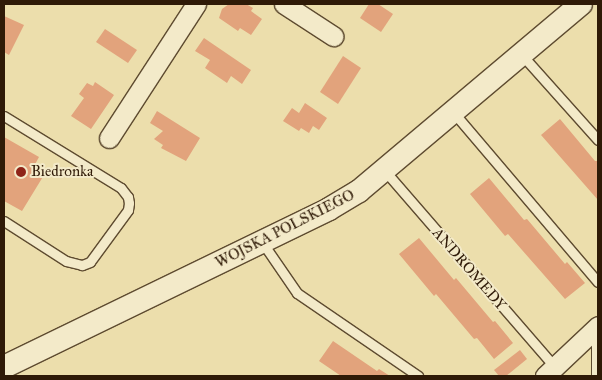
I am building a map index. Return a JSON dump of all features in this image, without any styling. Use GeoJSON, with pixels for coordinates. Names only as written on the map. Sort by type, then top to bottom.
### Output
{"type":"FeatureCollection","features":[{"type":"Feature","properties":{"kind":"street"},"geometry":{"type":"LineString","coordinates":[[109,138],[196,4]]}},
{"type":"Feature","properties":{"kind":"street"},"geometry":{"type":"LineString","coordinates":[[284,4],[332,36]]}},
{"type":"Feature","properties":{"kind":"street","name":"WOJSKA POLSKIEGO"},"geometry":{"type":"LineString","coordinates":[[4,367],[329,209],[359,191],[582,4]]}},
{"type":"Feature","properties":{"kind":"street","name":"ANDROMEDY"},"geometry":{"type":"LineString","coordinates":[[550,371],[597,327]]}},
{"type":"Feature","properties":{"kind":"lane"},"geometry":{"type":"LineString","coordinates":[[522,55],[598,140]]}},
{"type":"Feature","properties":{"kind":"lane"},"geometry":{"type":"LineString","coordinates":[[454,113],[598,282]]}},
{"type":"Feature","properties":{"kind":"lane"},"geometry":{"type":"LineString","coordinates":[[4,116],[120,188],[128,197],[129,203],[128,210],[90,262],[82,265],[66,261],[4,220]]}},
{"type":"Feature","properties":{"kind":"lane","name":"ANDROMEDY"},"geometry":{"type":"LineString","coordinates":[[385,171],[550,371]]}},
{"type":"Feature","properties":{"kind":"lane"},"geometry":{"type":"LineString","coordinates":[[262,242],[296,293],[418,376]]}},
{"type":"Feature","properties":{"kind":"lane"},"geometry":{"type":"LineString","coordinates":[[596,376],[597,327]]}},
{"type":"Feature","properties":{"kind":"building"},"geometry":{"type":"Polygon","coordinates":[[[229,4],[246,4],[253,8],[251,11],[262,19],[251,35],[240,28],[238,31],[219,18],[222,9],[229,4]]]}},
{"type":"Feature","properties":{"kind":"building"},"geometry":{"type":"Polygon","coordinates":[[[369,4],[378,4],[393,14],[381,32],[360,18],[369,4]]]}},
{"type":"Feature","properties":{"kind":"building"},"geometry":{"type":"Polygon","coordinates":[[[4,16],[24,25],[9,55],[4,52],[4,16]]]}},
{"type":"Feature","properties":{"kind":"building"},"geometry":{"type":"Polygon","coordinates":[[[105,29],[137,50],[128,63],[96,42],[105,29]]]}},
{"type":"Feature","properties":{"kind":"building"},"geometry":{"type":"Polygon","coordinates":[[[204,38],[251,70],[242,84],[231,76],[227,83],[205,68],[210,60],[195,51],[204,38]]]}},
{"type":"Feature","properties":{"kind":"building"},"geometry":{"type":"Polygon","coordinates":[[[343,56],[361,68],[338,104],[320,92],[343,56]]]}},
{"type":"Feature","properties":{"kind":"building"},"geometry":{"type":"Polygon","coordinates":[[[95,82],[114,95],[91,129],[71,116],[84,98],[79,94],[87,83],[93,86],[95,82]]]}},
{"type":"Feature","properties":{"kind":"building"},"geometry":{"type":"Polygon","coordinates":[[[305,103],[327,118],[319,130],[313,126],[309,133],[301,128],[299,131],[283,121],[292,108],[299,113],[305,103]]]}},
{"type":"Feature","properties":{"kind":"building"},"geometry":{"type":"Polygon","coordinates":[[[157,111],[200,138],[186,161],[161,148],[163,145],[154,139],[163,131],[150,123],[157,111]]]}},
{"type":"Feature","properties":{"kind":"building"},"geometry":{"type":"Polygon","coordinates":[[[560,119],[595,161],[598,161],[598,200],[541,135],[560,119]]]}},
{"type":"Feature","properties":{"kind":"building","name":"Biedronka"},"geometry":{"type":"Polygon","coordinates":[[[4,137],[39,157],[33,168],[44,175],[22,211],[4,201],[4,137]]]}},
{"type":"Feature","properties":{"kind":"building"},"geometry":{"type":"Polygon","coordinates":[[[489,178],[524,220],[527,219],[565,264],[567,262],[585,283],[565,299],[508,234],[505,236],[470,194],[489,178]]]}},
{"type":"Feature","properties":{"kind":"building"},"geometry":{"type":"Polygon","coordinates":[[[419,238],[454,280],[456,278],[513,343],[494,359],[477,338],[474,339],[436,294],[434,296],[399,254],[419,238]]]}},
{"type":"Feature","properties":{"kind":"building"},"geometry":{"type":"Polygon","coordinates":[[[333,341],[377,371],[379,369],[390,376],[341,376],[319,361],[333,341]]]}},
{"type":"Feature","properties":{"kind":"building"},"geometry":{"type":"Polygon","coordinates":[[[520,350],[527,359],[506,376],[499,376],[494,370],[520,350]]]}},
{"type":"Feature","properties":{"kind":"place","name":"Biedronka"},"geometry":{"type":"Point","coordinates":[21,172]}}]}
